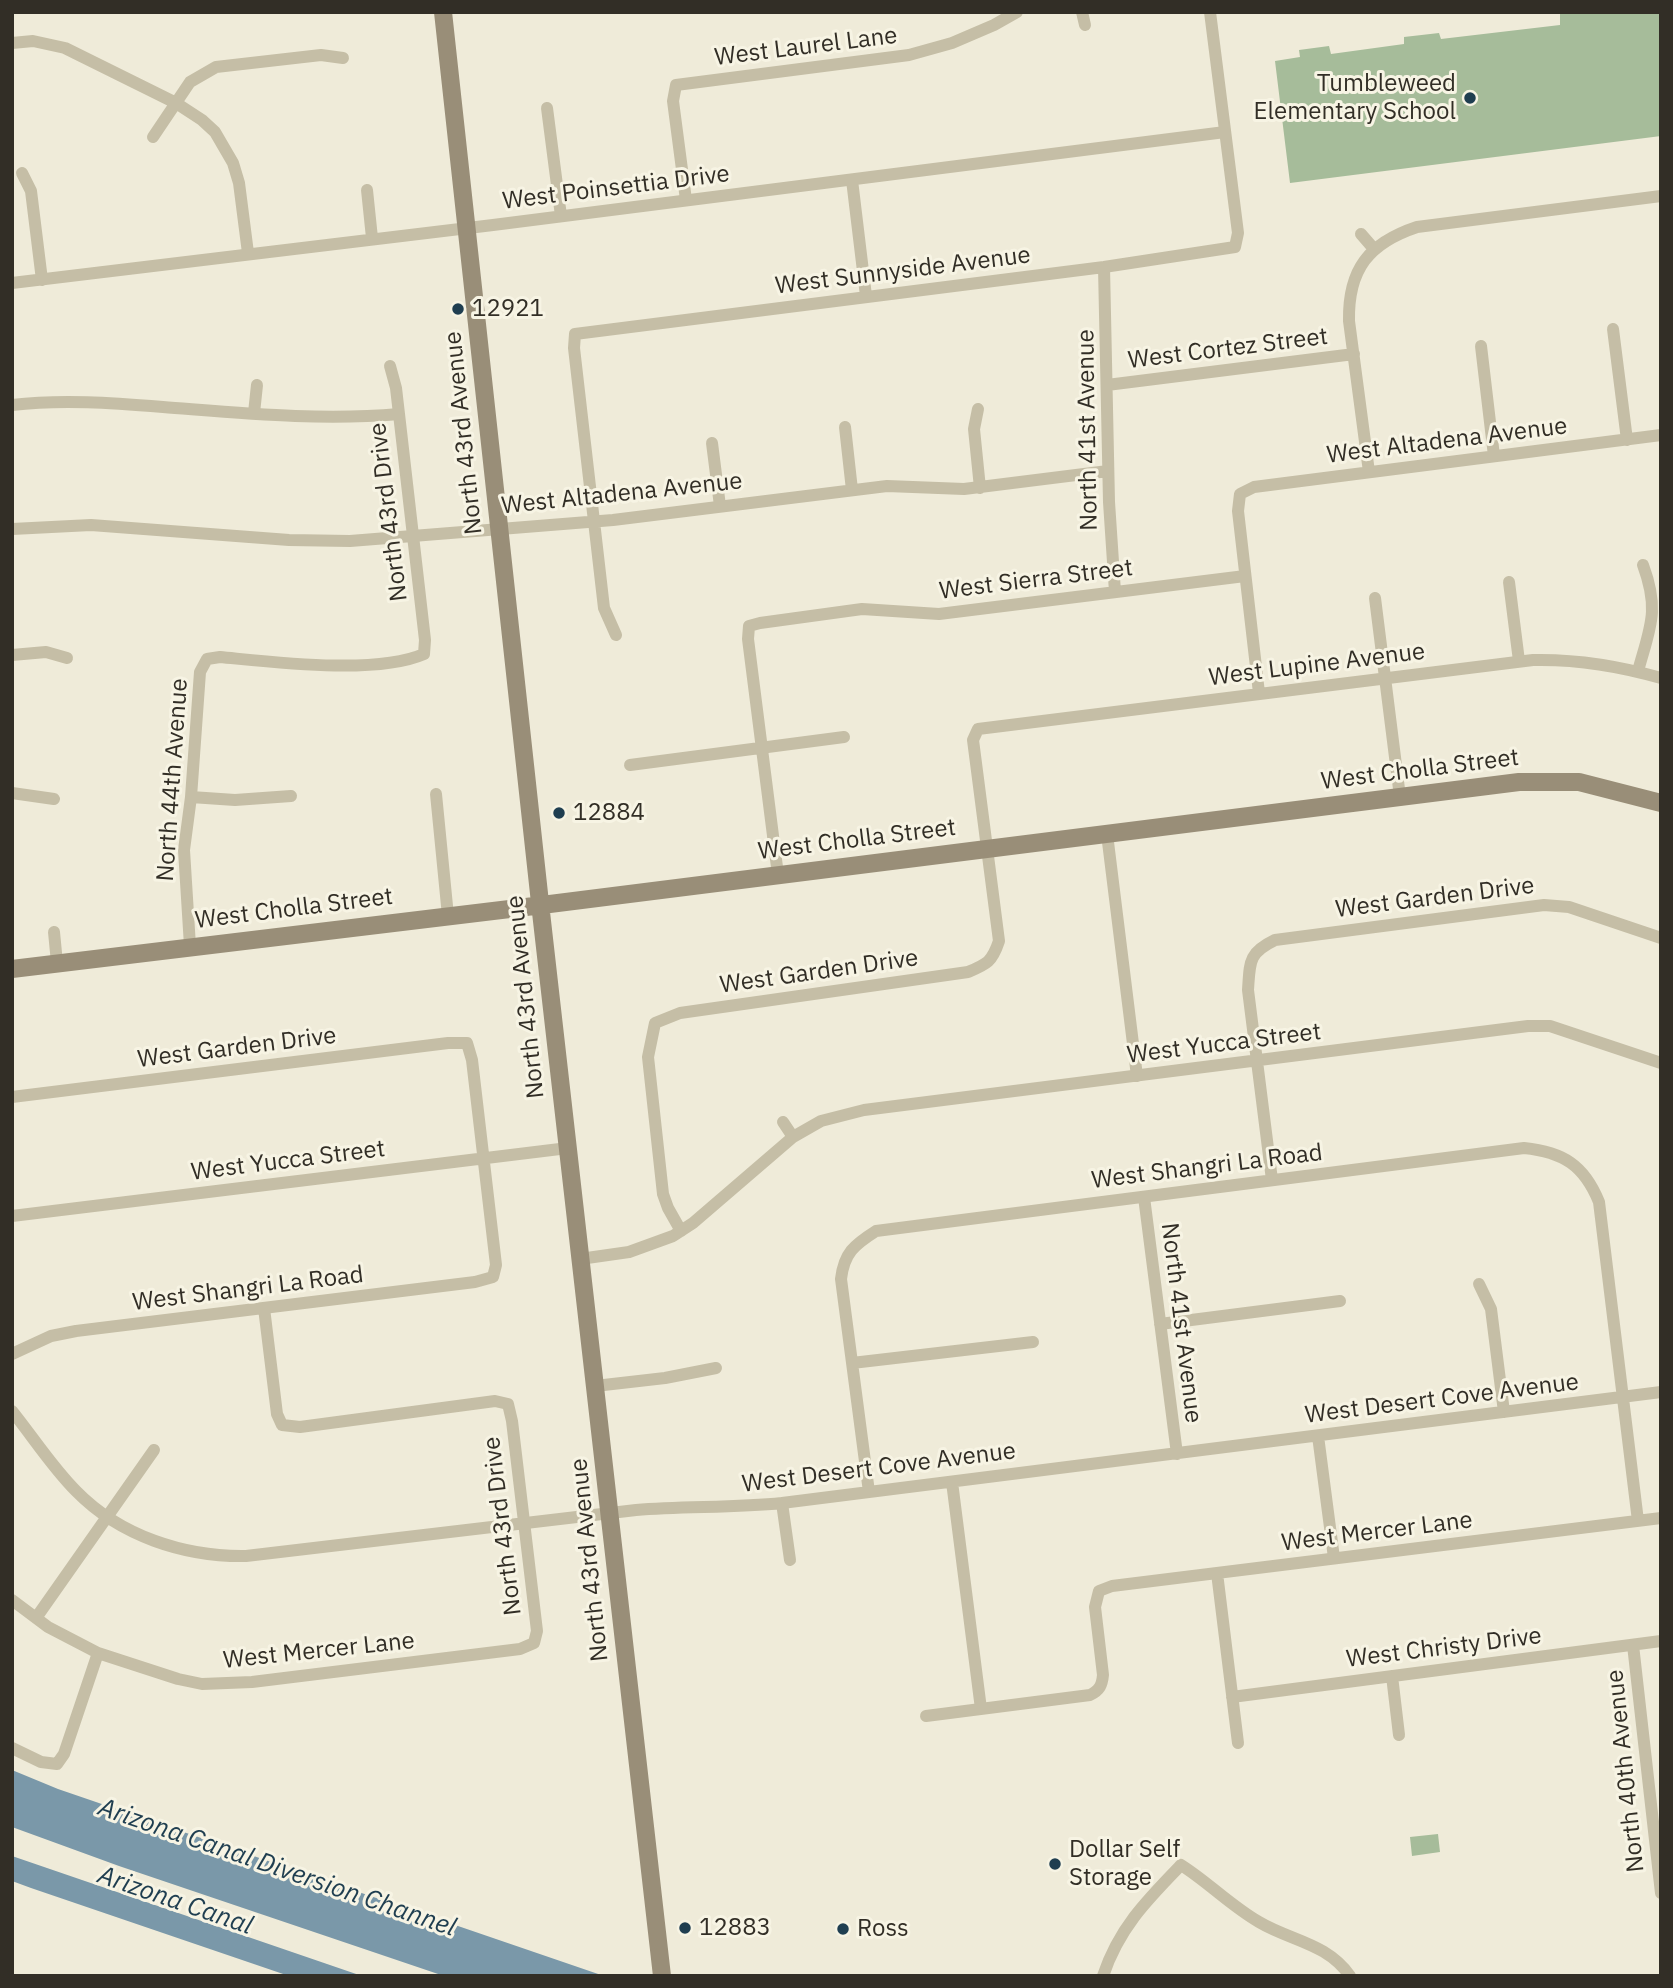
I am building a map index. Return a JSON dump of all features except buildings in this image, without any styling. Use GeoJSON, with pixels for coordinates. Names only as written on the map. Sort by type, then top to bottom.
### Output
{"type":"FeatureCollection","features":[{"type":"Feature","properties":{"kind":"main road","name":"North 43rd Avenue"},"geometry":{"type":"LineString","coordinates":[[443,12],[662,1976]]}},
{"type":"Feature","properties":{"kind":"main road","name":"West Cholla Street"},"geometry":{"type":"LineString","coordinates":[[12,969],[1519,782],[1551,780],[1601,787],[1661,803]]}},
{"type":"Feature","properties":{"kind":"street","name":"West Laurel Lane"},"geometry":{"type":"LineString","coordinates":[[685,200],[673,102],[676,85],[909,55],[952,43],[1017,12]]}},
{"type":"Feature","properties":{"kind":"street"},"geometry":{"type":"LineString","coordinates":[[1210,12],[1225,132]]}},
{"type":"Feature","properties":{"kind":"street"},"geometry":{"type":"LineString","coordinates":[[65,48],[71,36]]}},
{"type":"Feature","properties":{"kind":"street"},"geometry":{"type":"LineString","coordinates":[[12,43],[33,41],[65,48],[176,103],[202,120],[215,132],[233,163],[239,183],[248,253]]}},
{"type":"Feature","properties":{"kind":"street"},"geometry":{"type":"LineString","coordinates":[[153,137],[190,82],[216,67],[321,55],[343,58]]}},
{"type":"Feature","properties":{"kind":"street"},"geometry":{"type":"LineString","coordinates":[[547,108],[561,216]]}},
{"type":"Feature","properties":{"kind":"street","name":"West Poinsettia Drive"},"geometry":{"type":"LineString","coordinates":[[12,283],[1225,132]]}},
{"type":"Feature","properties":{"kind":"street","name":"West Sunnyside Avenue"},"geometry":{"type":"LineString","coordinates":[[594,522],[574,348],[575,334],[1104,267],[1235,247],[1238,233],[1225,132]]}},
{"type":"Feature","properties":{"kind":"street"},"geometry":{"type":"LineString","coordinates":[[22,173],[31,191],[43,280]]}},
{"type":"Feature","properties":{"kind":"street"},"geometry":{"type":"LineString","coordinates":[[852,180],[866,296]]}},
{"type":"Feature","properties":{"kind":"street"},"geometry":{"type":"LineString","coordinates":[[368,190],[372,239]]}},
{"type":"Feature","properties":{"kind":"street"},"geometry":{"type":"LineString","coordinates":[[1369,472],[1349,296],[1355,276],[1374,248],[1394,235],[1417,227],[1661,196]]}},
{"type":"Feature","properties":{"kind":"street"},"geometry":{"type":"LineString","coordinates":[[1361,234],[1374,248]]}},
{"type":"Feature","properties":{"kind":"street","name":"North 41st Avenue"},"geometry":{"type":"LineString","coordinates":[[1104,267],[1108,471],[1115,592]]}},
{"type":"Feature","properties":{"kind":"street"},"geometry":{"type":"LineString","coordinates":[[1613,329],[1627,440]]}},
{"type":"Feature","properties":{"kind":"street"},"geometry":{"type":"LineString","coordinates":[[1481,346],[1494,456]]}},
{"type":"Feature","properties":{"kind":"street","name":"West Cortez Street"},"geometry":{"type":"LineString","coordinates":[[1107,385],[1354,354]]}},
{"type":"Feature","properties":{"kind":"street","name":"North 43rd Drive"},"geometry":{"type":"LineString","coordinates":[[207,659],[220,657],[321,665],[407,661],[424,653],[425,640],[396,388],[390,366]]}},
{"type":"Feature","properties":{"kind":"street"},"geometry":{"type":"LineString","coordinates":[[254,413],[257,385]]}},
{"type":"Feature","properties":{"kind":"street"},"geometry":{"type":"LineString","coordinates":[[12,405],[37,402],[119,404],[320,418],[399,414]]}},
{"type":"Feature","properties":{"kind":"street"},"geometry":{"type":"LineString","coordinates":[[978,410],[974,429],[980,488]]}},
{"type":"Feature","properties":{"kind":"street"},"geometry":{"type":"LineString","coordinates":[[845,427],[852,490]]}},
{"type":"Feature","properties":{"kind":"street","name":"West Altadena Avenue"},"geometry":{"type":"LineString","coordinates":[[1245,576],[1238,511],[1240,494],[1254,486],[1661,435]]}},
{"type":"Feature","properties":{"kind":"street"},"geometry":{"type":"LineString","coordinates":[[712,443],[720,506]]}},
{"type":"Feature","properties":{"kind":"street","name":"West Altadena Avenue"},"geometry":{"type":"LineString","coordinates":[[12,529],[115,526],[315,541],[413,537],[594,522],[887,486],[980,488],[1108,471]]}},
{"type":"Feature","properties":{"kind":"street"},"geometry":{"type":"LineString","coordinates":[[594,522],[604,608],[616,635]]}},
{"type":"Feature","properties":{"kind":"street"},"geometry":{"type":"LineString","coordinates":[[1638,671],[1653,615],[1652,592],[1643,565]]}},
{"type":"Feature","properties":{"kind":"street"},"geometry":{"type":"LineString","coordinates":[[1245,576],[1258,693]]}},
{"type":"Feature","properties":{"kind":"street","name":"West Sierra Street"},"geometry":{"type":"LineString","coordinates":[[762,748],[748,639],[749,626],[862,610],[939,614],[1245,576]]}},
{"type":"Feature","properties":{"kind":"street"},"geometry":{"type":"LineString","coordinates":[[1509,582],[1519,661]]}},
{"type":"Feature","properties":{"kind":"street"},"geometry":{"type":"LineString","coordinates":[[1375,598],[1400,797]]}},
{"type":"Feature","properties":{"kind":"street"},"geometry":{"type":"LineString","coordinates":[[12,655],[46,652],[67,658]]}},
{"type":"Feature","properties":{"kind":"street","name":"North 44th Avenue"},"geometry":{"type":"LineString","coordinates":[[190,946],[184,850],[191,797],[200,672],[207,659]]}},
{"type":"Feature","properties":{"kind":"street","name":"West Lupine Avenue"},"geometry":{"type":"LineString","coordinates":[[987,849],[973,740],[978,729],[1519,661],[1572,661],[1620,666],[1661,678]]}},
{"type":"Feature","properties":{"kind":"street"},"geometry":{"type":"LineString","coordinates":[[630,765],[844,737]]}},
{"type":"Feature","properties":{"kind":"street"},"geometry":{"type":"LineString","coordinates":[[762,748],[778,875]]}},
{"type":"Feature","properties":{"kind":"street"},"geometry":{"type":"LineString","coordinates":[[12,793],[54,799]]}},
{"type":"Feature","properties":{"kind":"street"},"geometry":{"type":"LineString","coordinates":[[436,794],[448,916]]}},
{"type":"Feature","properties":{"kind":"street"},"geometry":{"type":"LineString","coordinates":[[191,797],[235,800],[291,796]]}},
{"type":"Feature","properties":{"kind":"street"},"geometry":{"type":"LineString","coordinates":[[1107,834],[1137,1076]]}},
{"type":"Feature","properties":{"kind":"street","name":"West Garden Drive"},"geometry":{"type":"LineString","coordinates":[[681,1231],[663,1194],[648,1057],[655,1023],[680,1013],[968,972],[989,964],[999,941],[987,849]]}},
{"type":"Feature","properties":{"kind":"street","name":"West Garden Drive"},"geometry":{"type":"LineString","coordinates":[[1256,1060],[1248,990],[1250,965],[1255,951],[1275,940],[1544,905],[1569,907],[1661,938]]}},
{"type":"Feature","properties":{"kind":"street"},"geometry":{"type":"LineString","coordinates":[[54,932],[57,963]]}},
{"type":"Feature","properties":{"kind":"street","name":"West Yucca Street"},"geometry":{"type":"LineString","coordinates":[[580,1259],[629,1252],[652,1245],[681,1231],[793,1138],[821,1121],[864,1110],[1541,1025],[1661,1063]]}},
{"type":"Feature","properties":{"kind":"street","name":"West Garden Drive"},"geometry":{"type":"LineString","coordinates":[[12,1097],[447,1043],[467,1043],[472,1060],[483,1159]]}},
{"type":"Feature","properties":{"kind":"street"},"geometry":{"type":"LineString","coordinates":[[1256,1060],[1272,1180]]}},
{"type":"Feature","properties":{"kind":"street"},"geometry":{"type":"LineString","coordinates":[[783,1122],[793,1138]]}},
{"type":"Feature","properties":{"kind":"street","name":"West Yucca Street"},"geometry":{"type":"LineString","coordinates":[[12,1216],[568,1148]]}},
{"type":"Feature","properties":{"kind":"street","name":"West Shangri La Road"},"geometry":{"type":"LineString","coordinates":[[852,1363],[841,1279],[843,1261],[852,1249],[876,1231],[1524,1148],[1544,1150],[1571,1162],[1592,1185],[1602,1216],[1622,1397]]}},
{"type":"Feature","properties":{"kind":"street","name":"West Shangri La Road"},"geometry":{"type":"LineString","coordinates":[[12,1354],[51,1336],[76,1331],[475,1282],[493,1277],[496,1265],[483,1159]]}},
{"type":"Feature","properties":{"kind":"street","name":"North 41st Avenue"},"geometry":{"type":"LineString","coordinates":[[1144,1197],[1177,1454]]}},
{"type":"Feature","properties":{"kind":"street"},"geometry":{"type":"LineString","coordinates":[[1479,1284],[1491,1309],[1504,1412]]}},
{"type":"Feature","properties":{"kind":"street"},"geometry":{"type":"LineString","coordinates":[[1160,1324],[1340,1301]]}},
{"type":"Feature","properties":{"kind":"street","name":"North 43rd Drive"},"geometry":{"type":"LineString","coordinates":[[264,1308],[277,1414],[282,1425],[300,1427],[495,1401],[508,1404],[537,1631],[534,1643]]}},
{"type":"Feature","properties":{"kind":"street"},"geometry":{"type":"LineString","coordinates":[[869,1492],[852,1363],[1033,1342]]}},
{"type":"Feature","properties":{"kind":"street"},"geometry":{"type":"LineString","coordinates":[[595,1386],[665,1378],[716,1368]]}},
{"type":"Feature","properties":{"kind":"street","name":"West Desert Cove Avenue"},"geometry":{"type":"LineString","coordinates":[[12,1411],[76,1491],[109,1516],[153,1541],[190,1552],[220,1557],[266,1555],[609,1513],[683,1506],[741,1507],[782,1503],[1661,1392]]}},
{"type":"Feature","properties":{"kind":"street"},"geometry":{"type":"LineString","coordinates":[[1622,1397],[1638,1521]]}},
{"type":"Feature","properties":{"kind":"street"},"geometry":{"type":"LineString","coordinates":[[1318,1436],[1335,1558]]}},
{"type":"Feature","properties":{"kind":"street"},"geometry":{"type":"LineString","coordinates":[[36,1618],[155,1450]]}},
{"type":"Feature","properties":{"kind":"street"},"geometry":{"type":"LineString","coordinates":[[926,1716],[982,1709],[952,1482]]}},
{"type":"Feature","properties":{"kind":"street"},"geometry":{"type":"LineString","coordinates":[[782,1503],[790,1560]]}},
{"type":"Feature","properties":{"kind":"street","name":"West Mercer Lane"},"geometry":{"type":"LineString","coordinates":[[982,1709],[1097,1692],[1103,1675],[1095,1606],[1099,1591],[1112,1586],[1661,1518]]}},
{"type":"Feature","properties":{"kind":"street"},"geometry":{"type":"LineString","coordinates":[[1217,1573],[1238,1743]]}},
{"type":"Feature","properties":{"kind":"street","name":"West Mercer Lane"},"geometry":{"type":"LineString","coordinates":[[12,1600],[36,1618],[98,1653],[177,1679],[219,1685],[520,1649],[534,1643]]}},
{"type":"Feature","properties":{"kind":"street","name":"West Christy Drive"},"geometry":{"type":"LineString","coordinates":[[1232,1697],[1661,1641]]}},
{"type":"Feature","properties":{"kind":"street","name":"North 40th Avenue"},"geometry":{"type":"LineString","coordinates":[[1633,1645],[1654,1777],[1661,1893]]}},
{"type":"Feature","properties":{"kind":"street"},"geometry":{"type":"LineString","coordinates":[[12,1748],[41,1762],[57,1764],[64,1754],[98,1653]]}},
{"type":"Feature","properties":{"kind":"street"},"geometry":{"type":"LineString","coordinates":[[1392,1676],[1399,1735]]}},
{"type":"Feature","properties":{"kind":"street"},"geometry":{"type":"LineString","coordinates":[[1103,1976],[1111,1951],[1139,1908],[1181,1865],[1260,1924],[1317,1947],[1343,1965],[1350,1976]]}},
{"type":"Feature","properties":{"kind":"green space","name":"Tumbleweed Elementary School"},"geometry":{"type":"Polygon","coordinates":[[[1560,12],[1661,12],[1661,136],[1290,183],[1275,61],[1300,57],[1299,50],[1329,46],[1331,54],[1404,44],[1404,37],[1439,33],[1441,39],[1560,25],[1560,12]]]}},
{"type":"Feature","properties":{"kind":"green space"},"geometry":{"type":"Polygon","coordinates":[[[1438,1834],[1440,1852],[1412,1856],[1410,1837],[1438,1834]]]}},
{"type":"Feature","properties":{"kind":"water","name":"Arizona Canal Diversion Channel"},"geometry":{"type":"Polygon","coordinates":[[[12,1770],[58,1789],[604,1976],[444,1976],[119,1866],[12,1827],[12,1770]]]}},
{"type":"Feature","properties":{"kind":"water"},"geometry":{"type":"Polygon","coordinates":[[[12,1856],[362,1976],[289,1976],[31,1888],[12,1881],[12,1856]]]}},
{"type":"Feature","properties":{"kind":"place","name":"Tumbleweed Elementary School"},"geometry":{"type":"Point","coordinates":[1470,98]}},
{"type":"Feature","properties":{"kind":"place","name":"12921"},"geometry":{"type":"Point","coordinates":[458,309]}},
{"type":"Feature","properties":{"kind":"place","name":"12884"},"geometry":{"type":"Point","coordinates":[559,813]}},
{"type":"Feature","properties":{"kind":"place","name":"Dollar Self Storage"},"geometry":{"type":"Point","coordinates":[1055,1864]}},
{"type":"Feature","properties":{"kind":"place","name":"12883"},"geometry":{"type":"Point","coordinates":[685,1928]}},
{"type":"Feature","properties":{"kind":"place","name":"Ross"},"geometry":{"type":"Point","coordinates":[843,1929]}},
{"type":"Feature","properties":{"kind":"water label","name":"Arizona Canal"},"geometry":{"type":"Point","coordinates":[175,1901]}}]}
